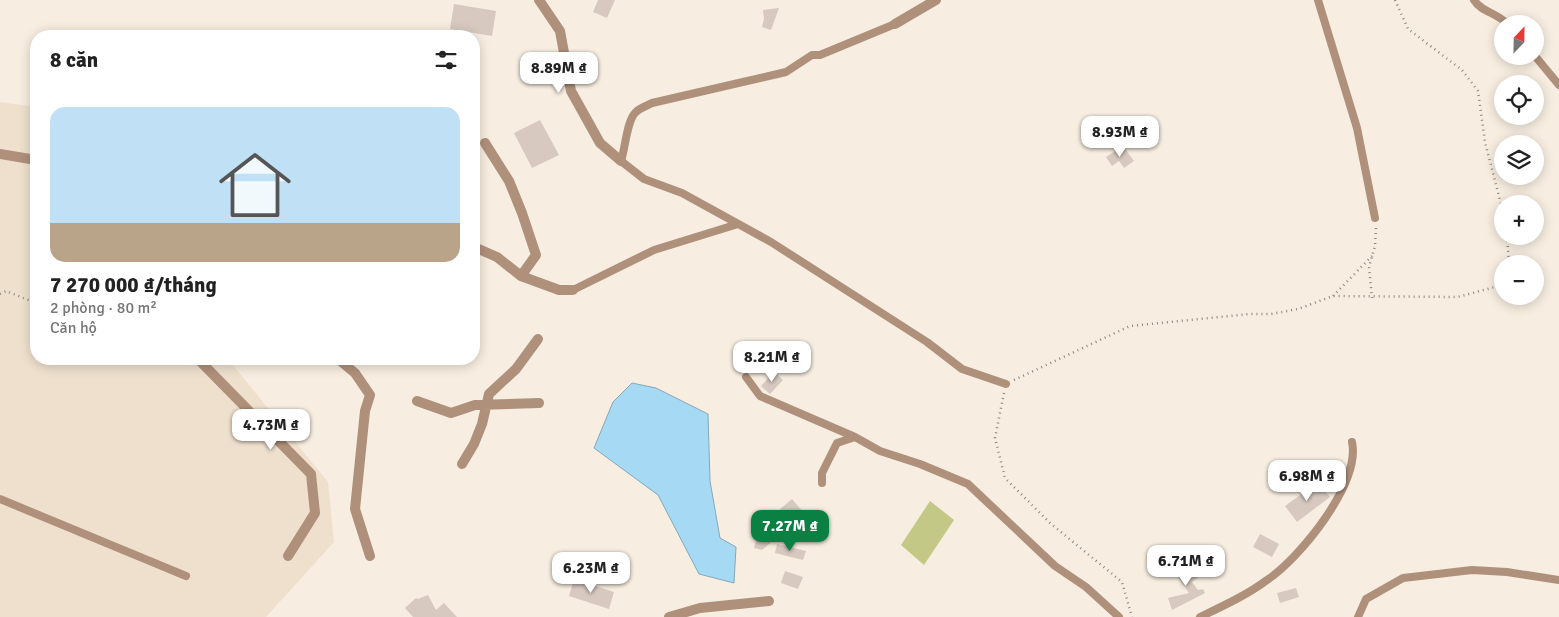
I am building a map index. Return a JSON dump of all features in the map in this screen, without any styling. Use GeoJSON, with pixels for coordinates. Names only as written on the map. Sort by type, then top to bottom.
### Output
{"type":"FeatureCollection","features":[{"type":"Feature","properties":{"kind":"street"},"geometry":{"type":"LineString","coordinates":[[539,0],[560,31],[571,91],[600,142],[621,161]]}},
{"type":"Feature","properties":{"kind":"street"},"geometry":{"type":"LineString","coordinates":[[894,24],[936,0]]}},
{"type":"Feature","properties":{"kind":"street"},"geometry":{"type":"LineString","coordinates":[[485,143],[508,181],[522,213],[536,255],[521,276]]}},
{"type":"Feature","properties":{"kind":"street"},"geometry":{"type":"LineString","coordinates":[[0,154],[30,159]]}},
{"type":"Feature","properties":{"kind":"street"},"geometry":{"type":"LineString","coordinates":[[480,250],[497,257],[521,276],[559,290],[574,290]]}},
{"type":"Feature","properties":{"kind":"street"},"geometry":{"type":"LineString","coordinates":[[462,464],[474,444],[489,394],[516,369],[538,339]]}},
{"type":"Feature","properties":{"kind":"street"},"geometry":{"type":"LineString","coordinates":[[204,365],[311,474],[315,513],[288,556]]}},
{"type":"Feature","properties":{"kind":"street"},"geometry":{"type":"LineString","coordinates":[[345,365],[355,373],[370,395],[365,411],[355,509],[370,556]]}},
{"type":"Feature","properties":{"kind":"street"},"geometry":{"type":"LineString","coordinates":[[417,400],[451,413],[475,405],[539,403]]}},
{"type":"Feature","properties":{"kind":"street"},"geometry":{"type":"LineString","coordinates":[[668,617],[700,608],[770,601]]}},
{"type":"Feature","properties":{"kind":"lane"},"geometry":{"type":"LineString","coordinates":[[1318,0],[1356,128],[1375,218]]}},
{"type":"Feature","properties":{"kind":"lane"},"geometry":{"type":"LineString","coordinates":[[1474,0],[1477,5],[1497,15]]}},
{"type":"Feature","properties":{"kind":"lane"},"geometry":{"type":"LineString","coordinates":[[894,24],[820,55],[812,55],[786,72],[652,103],[634,113],[627,127],[626,144],[621,161],[644,178],[682,193],[771,242],[927,342],[962,369],[1006,384]]}},
{"type":"Feature","properties":{"kind":"lane"},"geometry":{"type":"LineString","coordinates":[[1542,65],[1559,85]]}},
{"type":"Feature","properties":{"kind":"lane"},"geometry":{"type":"LineString","coordinates":[[574,290],[654,250],[738,224]]}},
{"type":"Feature","properties":{"kind":"lane"},"geometry":{"type":"LineString","coordinates":[[746,377],[760,396],[855,437],[880,451],[920,464],[968,484],[1055,566],[1086,587],[1119,617]]}},
{"type":"Feature","properties":{"kind":"lane"},"geometry":{"type":"LineString","coordinates":[[822,483],[822,473],[837,444],[855,437]]}},
{"type":"Feature","properties":{"kind":"lane"},"geometry":{"type":"LineString","coordinates":[[1200,617],[1241,597],[1269,579],[1301,547],[1326,518],[1347,481],[1354,454],[1352,442]]}},
{"type":"Feature","properties":{"kind":"lane"},"geometry":{"type":"LineString","coordinates":[[0,499],[186,576]]}},
{"type":"Feature","properties":{"kind":"lane"},"geometry":{"type":"LineString","coordinates":[[1358,617],[1366,599],[1403,578],[1472,570],[1507,572],[1559,580]]}},
{"type":"Feature","properties":{"kind":"path"},"geometry":{"type":"LineString","coordinates":[[1395,0],[1408,29],[1462,70],[1478,91],[1485,142],[1499,195]]}},
{"type":"Feature","properties":{"kind":"path"},"geometry":{"type":"LineString","coordinates":[[1372,298],[1369,268],[1375,246],[1375,218]]}},
{"type":"Feature","properties":{"kind":"path"},"geometry":{"type":"LineString","coordinates":[[1333,296],[1372,256]]}},
{"type":"Feature","properties":{"kind":"path"},"geometry":{"type":"LineString","coordinates":[[1132,617],[1122,582],[1050,523],[1005,478],[995,438],[1006,384],[1130,326],[1249,314],[1271,314],[1298,309],[1333,296],[1372,298],[1458,297],[1494,287]]}},
{"type":"Feature","properties":{"kind":"path"},"geometry":{"type":"LineString","coordinates":[[0,294],[6,291],[30,301]]}},
{"type":"Feature","properties":{"kind":"shaded area"},"geometry":{"type":"Polygon","coordinates":[[[0,102],[30,106],[30,365],[233,365],[328,482],[334,542],[266,617],[0,617],[0,102]]]}},
{"type":"Feature","properties":{"kind":"green space"},"geometry":{"type":"Polygon","coordinates":[[[930,501],[954,520],[924,565],[901,545],[930,501]]]}},
{"type":"Feature","properties":{"kind":"water"},"geometry":{"type":"Polygon","coordinates":[[[632,383],[656,388],[708,414],[710,481],[720,538],[736,547],[734,583],[699,574],[658,495],[594,448],[613,402],[632,383]]]}},
{"type":"Feature","properties":{"kind":"building"},"geometry":{"type":"Polygon","coordinates":[[[598,0],[615,0],[607,18],[593,12],[598,0]]]}},
{"type":"Feature","properties":{"kind":"building"},"geometry":{"type":"Polygon","coordinates":[[[454,4],[496,11],[492,36],[480,34],[480,30],[450,29],[454,4]]]}},
{"type":"Feature","properties":{"kind":"building"},"geometry":{"type":"Polygon","coordinates":[[[779,8],[771,30],[762,27],[764,19],[763,10],[779,8]]]}},
{"type":"Feature","properties":{"kind":"building"},"geometry":{"type":"Polygon","coordinates":[[[540,120],[559,155],[532,168],[514,133],[540,120]]]}},
{"type":"Feature","properties":{"kind":"building"},"geometry":{"type":"Polygon","coordinates":[[[1123,146],[1134,161],[1124,168],[1119,161],[1112,166],[1106,157],[1123,146]]]}},
{"type":"Feature","properties":{"kind":"building"},"geometry":{"type":"Polygon","coordinates":[[[742,345],[752,352],[744,365],[733,358],[742,345]]]}},
{"type":"Feature","properties":{"kind":"building"},"geometry":{"type":"Polygon","coordinates":[[[774,372],[783,380],[770,394],[761,386],[774,372]]]}},
{"type":"Feature","properties":{"kind":"building"},"geometry":{"type":"Polygon","coordinates":[[[1318,482],[1330,497],[1297,522],[1285,506],[1318,482]]]}},
{"type":"Feature","properties":{"kind":"building"},"geometry":{"type":"Polygon","coordinates":[[[792,499],[804,513],[792,524],[780,509],[792,499]]]}},
{"type":"Feature","properties":{"kind":"building"},"geometry":{"type":"Polygon","coordinates":[[[758,533],[776,538],[762,550],[754,548],[758,533]]]}},
{"type":"Feature","properties":{"kind":"building"},"geometry":{"type":"Polygon","coordinates":[[[1260,534],[1279,544],[1272,557],[1253,547],[1260,534]]]}},
{"type":"Feature","properties":{"kind":"building"},"geometry":{"type":"Polygon","coordinates":[[[777,544],[806,551],[803,560],[775,553],[777,544]]]}},
{"type":"Feature","properties":{"kind":"building"},"geometry":{"type":"Polygon","coordinates":[[[1188,562],[1198,578],[1192,582],[1198,590],[1203,589],[1205,593],[1172,610],[1168,598],[1189,593],[1174,571],[1188,562]]]}},
{"type":"Feature","properties":{"kind":"building"},"geometry":{"type":"Polygon","coordinates":[[[785,571],[803,577],[798,589],[781,583],[785,571]]]}},
{"type":"Feature","properties":{"kind":"building"},"geometry":{"type":"Polygon","coordinates":[[[574,579],[614,592],[609,609],[569,596],[574,579]]]}},
{"type":"Feature","properties":{"kind":"building"},"geometry":{"type":"Polygon","coordinates":[[[1296,588],[1299,597],[1280,603],[1277,593],[1296,588]]]}},
{"type":"Feature","properties":{"kind":"building"},"geometry":{"type":"Polygon","coordinates":[[[428,595],[436,610],[444,603],[457,617],[413,617],[405,608],[416,598],[428,595]]]}}]}
